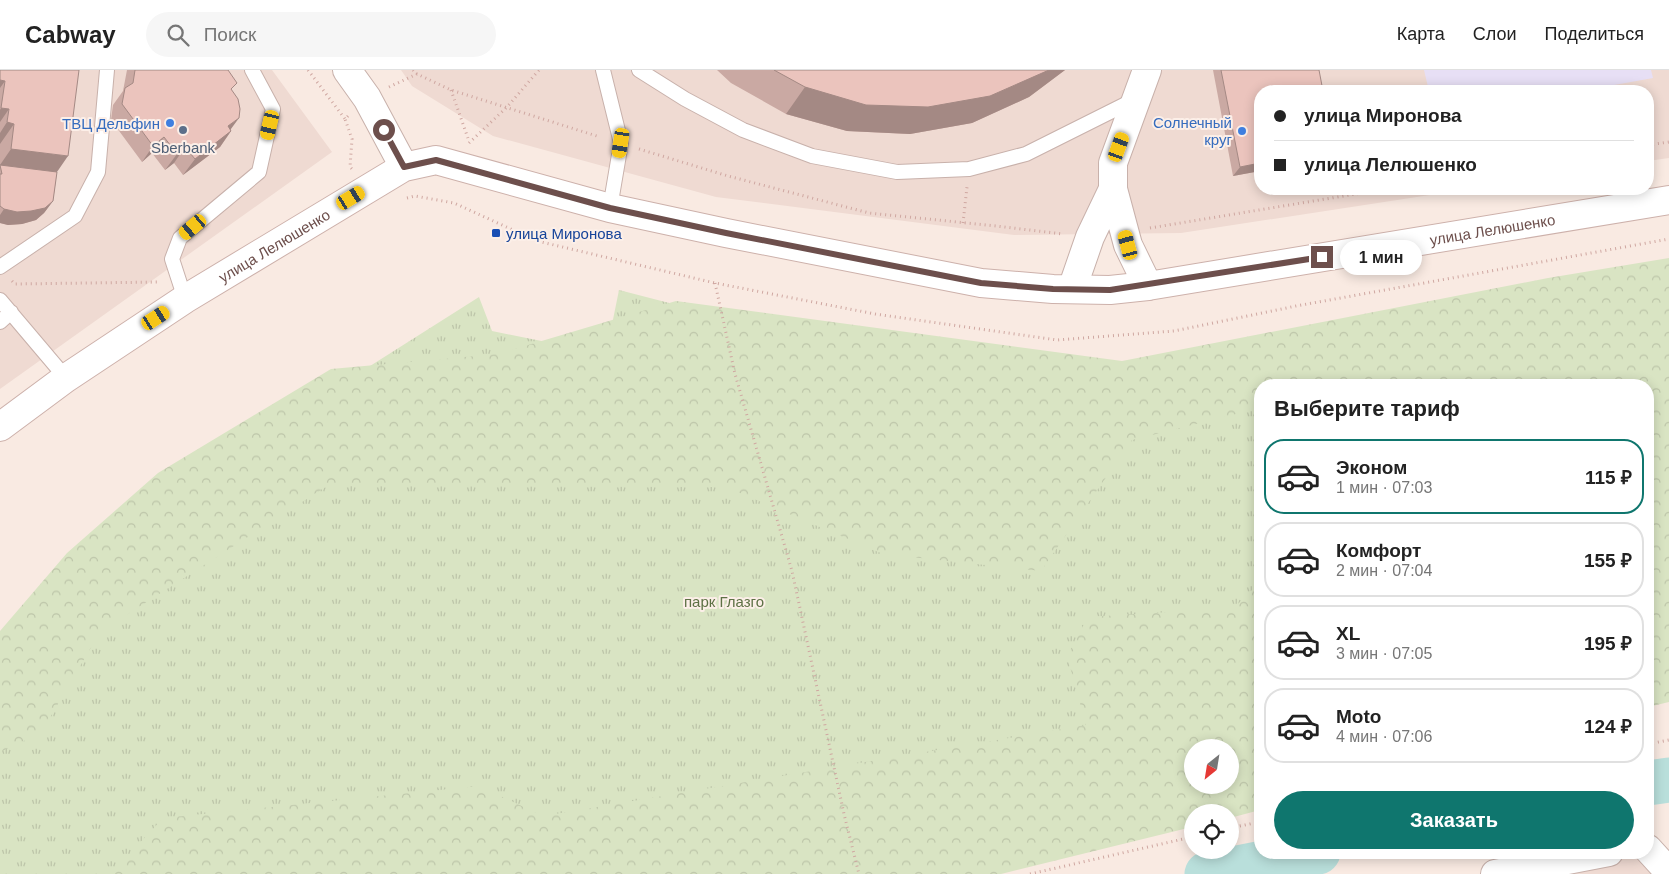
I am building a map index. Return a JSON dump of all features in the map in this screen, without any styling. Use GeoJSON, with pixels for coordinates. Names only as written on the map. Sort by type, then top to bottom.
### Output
{"type":"FeatureCollection","features":[{"type":"Feature","properties":{"kind":"street"},"geometry":{"type":"LineString","coordinates":[[347,70],[367,98],[404,167]]}},
{"type":"Feature","properties":{"kind":"street"},"geometry":{"type":"LineString","coordinates":[[1147,70],[1113,163],[1113,189],[1128,245],[1148,286]]}},
{"type":"Feature","properties":{"kind":"street","name":"улица Лелюшенко"},"geometry":{"type":"LineString","coordinates":[[0,427],[182,290],[404,167],[465,154],[610,208],[726,233],[981,283],[1072,289],[1110,290],[1148,286],[1669,200]]}},
{"type":"Feature","properties":{"kind":"street"},"geometry":{"type":"LineString","coordinates":[[1072,289],[1090,237],[1113,189]]}},
{"type":"Feature","properties":{"kind":"street"},"geometry":{"type":"LineString","coordinates":[[1654,856],[1669,872]]}},
{"type":"Feature","properties":{"kind":"street"},"geometry":{"type":"LineString","coordinates":[[1495,874],[1573,859]]}},
{"type":"Feature","properties":{"kind":"lane"},"geometry":{"type":"LineString","coordinates":[[4,272],[76,216],[98,172],[107,70]]}},
{"type":"Feature","properties":{"kind":"lane"},"geometry":{"type":"LineString","coordinates":[[182,290],[172,259],[180,238],[259,172],[273,110],[252,70]]}},
{"type":"Feature","properties":{"kind":"lane"},"geometry":{"type":"LineString","coordinates":[[603,70],[621,143],[610,208]]}},
{"type":"Feature","properties":{"kind":"lane"},"geometry":{"type":"LineString","coordinates":[[640,70],[685,99],[743,130],[812,156],[896,172],[969,169],[1026,154],[1137,99]]}},
{"type":"Feature","properties":{"kind":"lane"},"geometry":{"type":"LineString","coordinates":[[0,300],[5,317],[66,378]]}},
{"type":"Feature","properties":{"kind":"path"},"geometry":{"type":"LineString","coordinates":[[308,70],[345,119],[352,139],[350,167],[368,188]]}},
{"type":"Feature","properties":{"kind":"path"},"geometry":{"type":"LineString","coordinates":[[413,70],[417,74],[451,90],[728,176],[868,214],[1090,237]]}},
{"type":"Feature","properties":{"kind":"path"},"geometry":{"type":"LineString","coordinates":[[465,154],[539,70]]}},
{"type":"Feature","properties":{"kind":"path"},"geometry":{"type":"LineString","coordinates":[[345,119],[367,98],[417,74]]}},
{"type":"Feature","properties":{"kind":"path"},"geometry":{"type":"LineString","coordinates":[[451,90],[465,154],[454,203]]}},
{"type":"Feature","properties":{"kind":"path"},"geometry":{"type":"LineString","coordinates":[[1654,144],[1669,142]]}},
{"type":"Feature","properties":{"kind":"path"},"geometry":{"type":"LineString","coordinates":[[963,223],[969,169]]}},
{"type":"Feature","properties":{"kind":"path"},"geometry":{"type":"LineString","coordinates":[[1124,232],[1349,195]]}},
{"type":"Feature","properties":{"kind":"path"},"geometry":{"type":"LineString","coordinates":[[4,272],[15,284],[182,290]]}},
{"type":"Feature","properties":{"kind":"path"},"geometry":{"type":"LineString","coordinates":[[715,283],[735,374],[792,571],[844,814],[859,874]]}},
{"type":"Feature","properties":{"kind":"path"},"geometry":{"type":"LineString","coordinates":[[1654,743],[1669,740]]}},
{"type":"Feature","properties":{"kind":"path"},"geometry":{"type":"LineString","coordinates":[[1239,826],[1254,823]]}},
{"type":"Feature","properties":{"kind":"path"},"geometry":{"type":"LineString","coordinates":[[1030,874],[1184,839]]}},
{"type":"Feature","properties":{"kind":"shaded area"},"geometry":{"type":"Polygon","coordinates":[[[0,70],[272,70],[332,152],[0,389],[0,70]]]}},
{"type":"Feature","properties":{"kind":"shaded area"},"geometry":{"type":"Polygon","coordinates":[[[401,70],[1669,70],[1669,158],[1654,160],[1654,85],[1254,85],[1254,195],[1430,195],[1181,233],[1014,235],[716,197],[493,136],[412,86],[401,70]]]}},
{"type":"Feature","properties":{"kind":"shaded area"},"geometry":{"type":"Polygon","coordinates":[[[1424,70],[1651,70],[1653,78],[1614,85],[1428,85],[1424,70]]]}},
{"type":"Feature","properties":{"kind":"shaded area"},"geometry":{"type":"Polygon","coordinates":[[[1654,858],[1669,874],[1518,874],[1587,859],[1654,858]]]}},
{"type":"Feature","properties":{"kind":"green space"},"geometry":{"type":"Polygon","coordinates":[[[1669,258],[1669,702],[1654,706],[1654,379],[1254,379],[1254,410],[1132,440],[1041,571],[883,554],[726,487],[327,486],[100,632],[41,733],[0,752],[0,631],[67,553],[158,473],[331,369],[498,354],[676,301],[1122,361],[1548,278],[1669,258]]]}},
{"type":"Feature","properties":{"kind":"green space","name":"парк Глазго"},"geometry":{"type":"Polygon","coordinates":[[[619,290],[1078,409],[1254,379],[1254,768],[1239,756],[1239,739],[1184,739],[1184,787],[840,874],[0,874],[0,667],[119,525],[479,297],[492,331],[606,354],[619,290]]]}},
{"type":"Feature","properties":{"kind":"green space","name":"парк Глазго"},"geometry":{"type":"Polygon","coordinates":[[[1669,309],[1650,379],[1255,379],[1669,309]]]}},
{"type":"Feature","properties":{"kind":"green space"},"geometry":{"type":"Polygon","coordinates":[[[1254,588],[1254,812],[1239,816],[1239,804],[1184,804],[1184,829],[1001,874],[111,874],[163,818],[479,786],[543,816],[1086,725],[1067,656],[1088,617],[1234,608],[1254,588]]]}},
{"type":"Feature","properties":{"kind":"building"},"geometry":{"type":"Polygon","coordinates":[[[0,70],[79,70],[68,156],[11,149],[14,124],[7,122],[9,109],[1,108],[5,81],[0,80],[0,70]]]}},
{"type":"Feature","properties":{"kind":"building","name":"ТВЦ Дельфин"},"geometry":{"type":"Polygon","coordinates":[[[135,70],[228,70],[237,83],[231,89],[238,99],[239,118],[228,126],[231,131],[195,159],[185,147],[177,154],[164,137],[153,146],[122,104],[125,88],[133,83],[135,70]]]}},
{"type":"Feature","properties":{"kind":"building"},"geometry":{"type":"Polygon","coordinates":[[[774,70],[1049,70],[990,96],[928,107],[866,105],[805,87],[774,70]]]}},
{"type":"Feature","properties":{"kind":"building","name":"Солнечный круг"},"geometry":{"type":"Polygon","coordinates":[[[1221,70],[1319,70],[1322,85],[1254,85],[1254,164],[1240,167],[1221,70]]]}},
{"type":"Feature","properties":{"kind":"building"},"geometry":{"type":"Polygon","coordinates":[[[0,165],[57,172],[53,201],[45,208],[31,211],[17,212],[4,209],[0,206],[0,174],[2,174],[0,165]]]}},
{"type":"Feature","properties":{"kind":"waterway"},"geometry":{"type":"LineString","coordinates":[[1654,782],[1669,780]]}},
{"type":"Feature","properties":{"kind":"waterway"},"geometry":{"type":"LineString","coordinates":[[1207,874],[1283,859]]}},
{"type":"Feature","properties":{"kind":"place","name":"ТВЦ Дельфин"},"geometry":{"type":"Point","coordinates":[170,123]}},
{"type":"Feature","properties":{"kind":"place","name":"Sberbank"},"geometry":{"type":"Point","coordinates":[183,130]}},
{"type":"Feature","properties":{"kind":"place","name":"Солнечный круг"},"geometry":{"type":"Point","coordinates":[1242,131]}},
{"type":"Feature","properties":{"kind":"place","name":"улица Миронова"},"geometry":{"type":"Point","coordinates":[496,233]}},
{"type":"Feature","properties":{"kind":"route"},"geometry":{"type":"LineString","coordinates":[[384,130],[404,167],[436,160],[610,208],[726,233],[981,283],[1053,289],[1110,290],[1148,286],[1322,257]]}}]}
